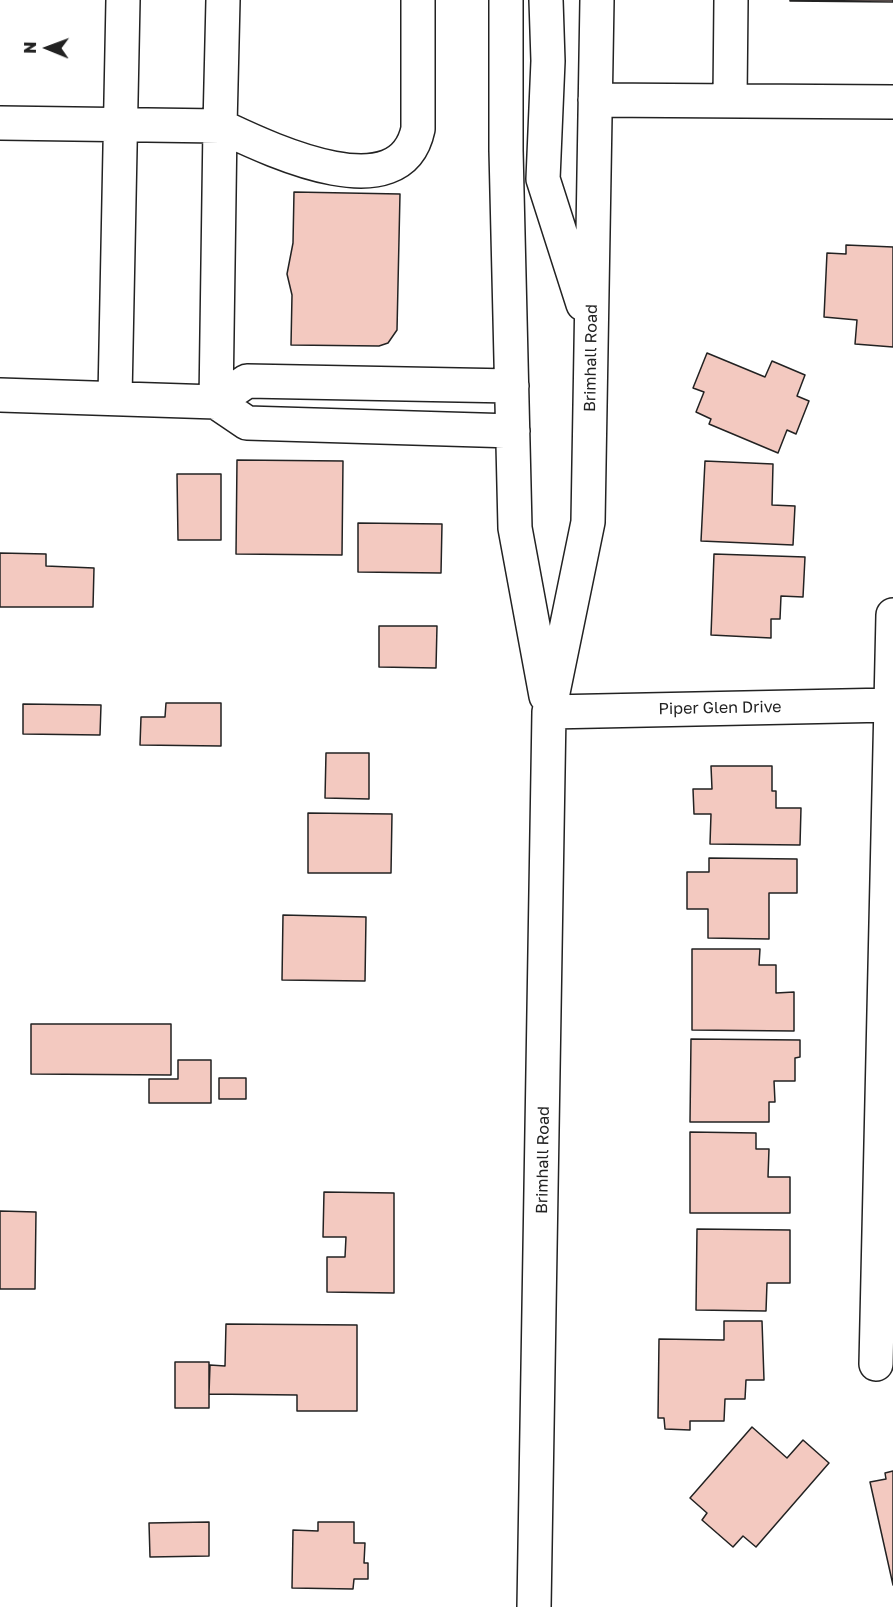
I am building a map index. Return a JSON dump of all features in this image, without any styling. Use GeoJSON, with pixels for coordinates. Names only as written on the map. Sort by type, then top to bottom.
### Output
{"type":"FeatureCollection","features":[{"type":"Feature","properties":{"kind":"street"},"geometry":{"type":"LineString","coordinates":[[115,397],[123,0]]}},
{"type":"Feature","properties":{"kind":"street"},"geometry":{"type":"LineString","coordinates":[[216,402],[223,0]]}},
{"type":"Feature","properties":{"kind":"street"},"geometry":{"type":"LineString","coordinates":[[0,123],[220,126],[294,159],[321,167],[367,170],[389,165],[404,156],[415,145],[418,129],[418,0]]}},
{"type":"Feature","properties":{"kind":"street","name":"Brimhall Road"},"geometry":{"type":"LineString","coordinates":[[506,0],[506,150],[515,528],[549,712]]}},
{"type":"Feature","properties":{"kind":"street"},"geometry":{"type":"LineString","coordinates":[[546,0],[548,61],[543,179],[592,332]]}},
{"type":"Feature","properties":{"kind":"street","name":"Brimhall Road"},"geometry":{"type":"LineString","coordinates":[[534,1607],[549,712],[588,522],[597,0]]}},
{"type":"Feature","properties":{"kind":"street"},"geometry":{"type":"LineString","coordinates":[[730,99],[731,0]]}},
{"type":"Feature","properties":{"kind":"street"},"geometry":{"type":"LineString","coordinates":[[595,100],[730,99],[893,102]]}},
{"type":"Feature","properties":{"kind":"street"},"geometry":{"type":"LineString","coordinates":[[216,402],[248,381],[512,386]]}},
{"type":"Feature","properties":{"kind":"street"},"geometry":{"type":"LineString","coordinates":[[0,395],[216,402],[247,423],[513,431]]}},
{"type":"Feature","properties":{"kind":"street"},"geometry":{"type":"LineString","coordinates":[[876,1364],[888,1109],[893,615]]}},
{"type":"Feature","properties":{"kind":"street","name":"Piper Glen Drive"},"geometry":{"type":"LineString","coordinates":[[549,712],[891,705]]}},
{"type":"Feature","properties":{"kind":"building"},"geometry":{"type":"Polygon","coordinates":[[[893,0],[893,2],[790,1],[893,0]]]}},
{"type":"Feature","properties":{"kind":"building"},"geometry":{"type":"Polygon","coordinates":[[[294,192],[400,194],[397,330],[388,343],[379,346],[291,345],[292,295],[287,274],[293,243],[294,192]]]}},
{"type":"Feature","properties":{"kind":"building"},"geometry":{"type":"Polygon","coordinates":[[[846,245],[893,247],[893,347],[855,344],[857,320],[824,317],[827,253],[846,254],[846,245]]]}},
{"type":"Feature","properties":{"kind":"building"},"geometry":{"type":"Polygon","coordinates":[[[707,353],[765,377],[772,361],[805,375],[797,396],[809,401],[796,434],[787,430],[778,453],[709,424],[711,419],[696,412],[704,392],[693,388],[707,353]]]}},
{"type":"Feature","properties":{"kind":"building"},"geometry":{"type":"Polygon","coordinates":[[[237,460],[343,461],[342,555],[236,554],[237,460]]]}},
{"type":"Feature","properties":{"kind":"building"},"geometry":{"type":"Polygon","coordinates":[[[705,461],[773,464],[772,505],[795,506],[793,545],[701,541],[705,461]]]}},
{"type":"Feature","properties":{"kind":"building"},"geometry":{"type":"Polygon","coordinates":[[[177,474],[221,474],[221,540],[178,540],[177,474]]]}},
{"type":"Feature","properties":{"kind":"building"},"geometry":{"type":"Polygon","coordinates":[[[358,523],[442,524],[441,573],[358,572],[358,523]]]}},
{"type":"Feature","properties":{"kind":"building"},"geometry":{"type":"Polygon","coordinates":[[[0,553],[46,554],[46,566],[94,568],[93,607],[0,607],[0,553]]]}},
{"type":"Feature","properties":{"kind":"building"},"geometry":{"type":"Polygon","coordinates":[[[714,554],[805,557],[803,597],[781,596],[780,619],[771,619],[771,638],[711,635],[714,554]]]}},
{"type":"Feature","properties":{"kind":"building"},"geometry":{"type":"Polygon","coordinates":[[[379,626],[437,626],[436,668],[379,667],[379,626]]]}},
{"type":"Feature","properties":{"kind":"building"},"geometry":{"type":"Polygon","coordinates":[[[166,703],[221,703],[221,746],[140,745],[141,717],[165,717],[166,703]]]}},
{"type":"Feature","properties":{"kind":"building"},"geometry":{"type":"Polygon","coordinates":[[[23,704],[101,705],[100,735],[23,734],[23,704]]]}},
{"type":"Feature","properties":{"kind":"building"},"geometry":{"type":"Polygon","coordinates":[[[326,753],[369,753],[369,799],[325,798],[326,753]]]}},
{"type":"Feature","properties":{"kind":"building"},"geometry":{"type":"Polygon","coordinates":[[[711,766],[772,766],[772,791],[776,791],[776,808],[801,808],[800,845],[710,844],[711,814],[694,814],[693,789],[712,789],[711,766]]]}},
{"type":"Feature","properties":{"kind":"building"},"geometry":{"type":"Polygon","coordinates":[[[308,813],[392,814],[391,873],[308,873],[308,813]]]}},
{"type":"Feature","properties":{"kind":"building"},"geometry":{"type":"Polygon","coordinates":[[[709,858],[797,859],[797,893],[769,893],[769,939],[708,938],[708,909],[687,909],[687,872],[709,872],[709,858]]]}},
{"type":"Feature","properties":{"kind":"building"},"geometry":{"type":"Polygon","coordinates":[[[283,915],[366,917],[365,981],[282,980],[283,915]]]}},
{"type":"Feature","properties":{"kind":"building"},"geometry":{"type":"Polygon","coordinates":[[[692,949],[760,949],[759,965],[776,965],[776,993],[794,992],[794,1031],[692,1030],[692,949]]]}},
{"type":"Feature","properties":{"kind":"building"},"geometry":{"type":"Polygon","coordinates":[[[31,1024],[171,1024],[171,1075],[31,1074],[31,1024]]]}},
{"type":"Feature","properties":{"kind":"building"},"geometry":{"type":"Polygon","coordinates":[[[691,1039],[800,1040],[800,1057],[795,1058],[795,1081],[774,1081],[775,1102],[769,1102],[769,1122],[690,1122],[691,1039]]]}},
{"type":"Feature","properties":{"kind":"building"},"geometry":{"type":"Polygon","coordinates":[[[178,1060],[211,1060],[211,1103],[149,1103],[149,1079],[178,1079],[178,1060]]]}},
{"type":"Feature","properties":{"kind":"building"},"geometry":{"type":"Polygon","coordinates":[[[219,1078],[246,1078],[246,1099],[219,1099],[219,1078]]]}},
{"type":"Feature","properties":{"kind":"building"},"geometry":{"type":"Polygon","coordinates":[[[690,1132],[756,1133],[756,1149],[769,1149],[768,1177],[790,1177],[790,1213],[690,1213],[690,1132]]]}},
{"type":"Feature","properties":{"kind":"building"},"geometry":{"type":"Polygon","coordinates":[[[324,1192],[394,1193],[394,1293],[327,1292],[327,1257],[345,1257],[346,1237],[323,1237],[324,1192]]]}},
{"type":"Feature","properties":{"kind":"building"},"geometry":{"type":"Polygon","coordinates":[[[0,1211],[36,1212],[35,1289],[0,1289],[0,1211]]]}},
{"type":"Feature","properties":{"kind":"building"},"geometry":{"type":"Polygon","coordinates":[[[697,1229],[790,1230],[790,1283],[767,1283],[766,1311],[696,1310],[697,1229]]]}},
{"type":"Feature","properties":{"kind":"building"},"geometry":{"type":"Polygon","coordinates":[[[724,1321],[762,1321],[764,1380],[746,1380],[745,1399],[725,1399],[724,1421],[690,1421],[690,1430],[665,1429],[664,1418],[658,1418],[659,1339],[724,1340],[724,1321]]]}},
{"type":"Feature","properties":{"kind":"building"},"geometry":{"type":"Polygon","coordinates":[[[226,1324],[357,1325],[357,1411],[297,1411],[297,1395],[209,1394],[210,1365],[225,1366],[226,1324]]]}},
{"type":"Feature","properties":{"kind":"building"},"geometry":{"type":"Polygon","coordinates":[[[175,1362],[209,1362],[209,1408],[175,1408],[175,1362]]]}},
{"type":"Feature","properties":{"kind":"building"},"geometry":{"type":"Polygon","coordinates":[[[752,1427],[787,1458],[803,1440],[829,1463],[756,1547],[743,1536],[733,1547],[702,1520],[707,1513],[690,1498],[752,1427]]]}},
{"type":"Feature","properties":{"kind":"building"},"geometry":{"type":"Polygon","coordinates":[[[893,1471],[893,1585],[870,1482],[886,1479],[885,1473],[893,1471]]]}},
{"type":"Feature","properties":{"kind":"building"},"geometry":{"type":"Polygon","coordinates":[[[209,1522],[209,1556],[150,1557],[149,1523],[209,1522]]]}},
{"type":"Feature","properties":{"kind":"building"},"geometry":{"type":"Polygon","coordinates":[[[318,1522],[354,1522],[354,1543],[365,1543],[364,1563],[368,1563],[368,1579],[354,1579],[353,1589],[292,1588],[293,1530],[318,1531],[318,1522]]]}}]}
